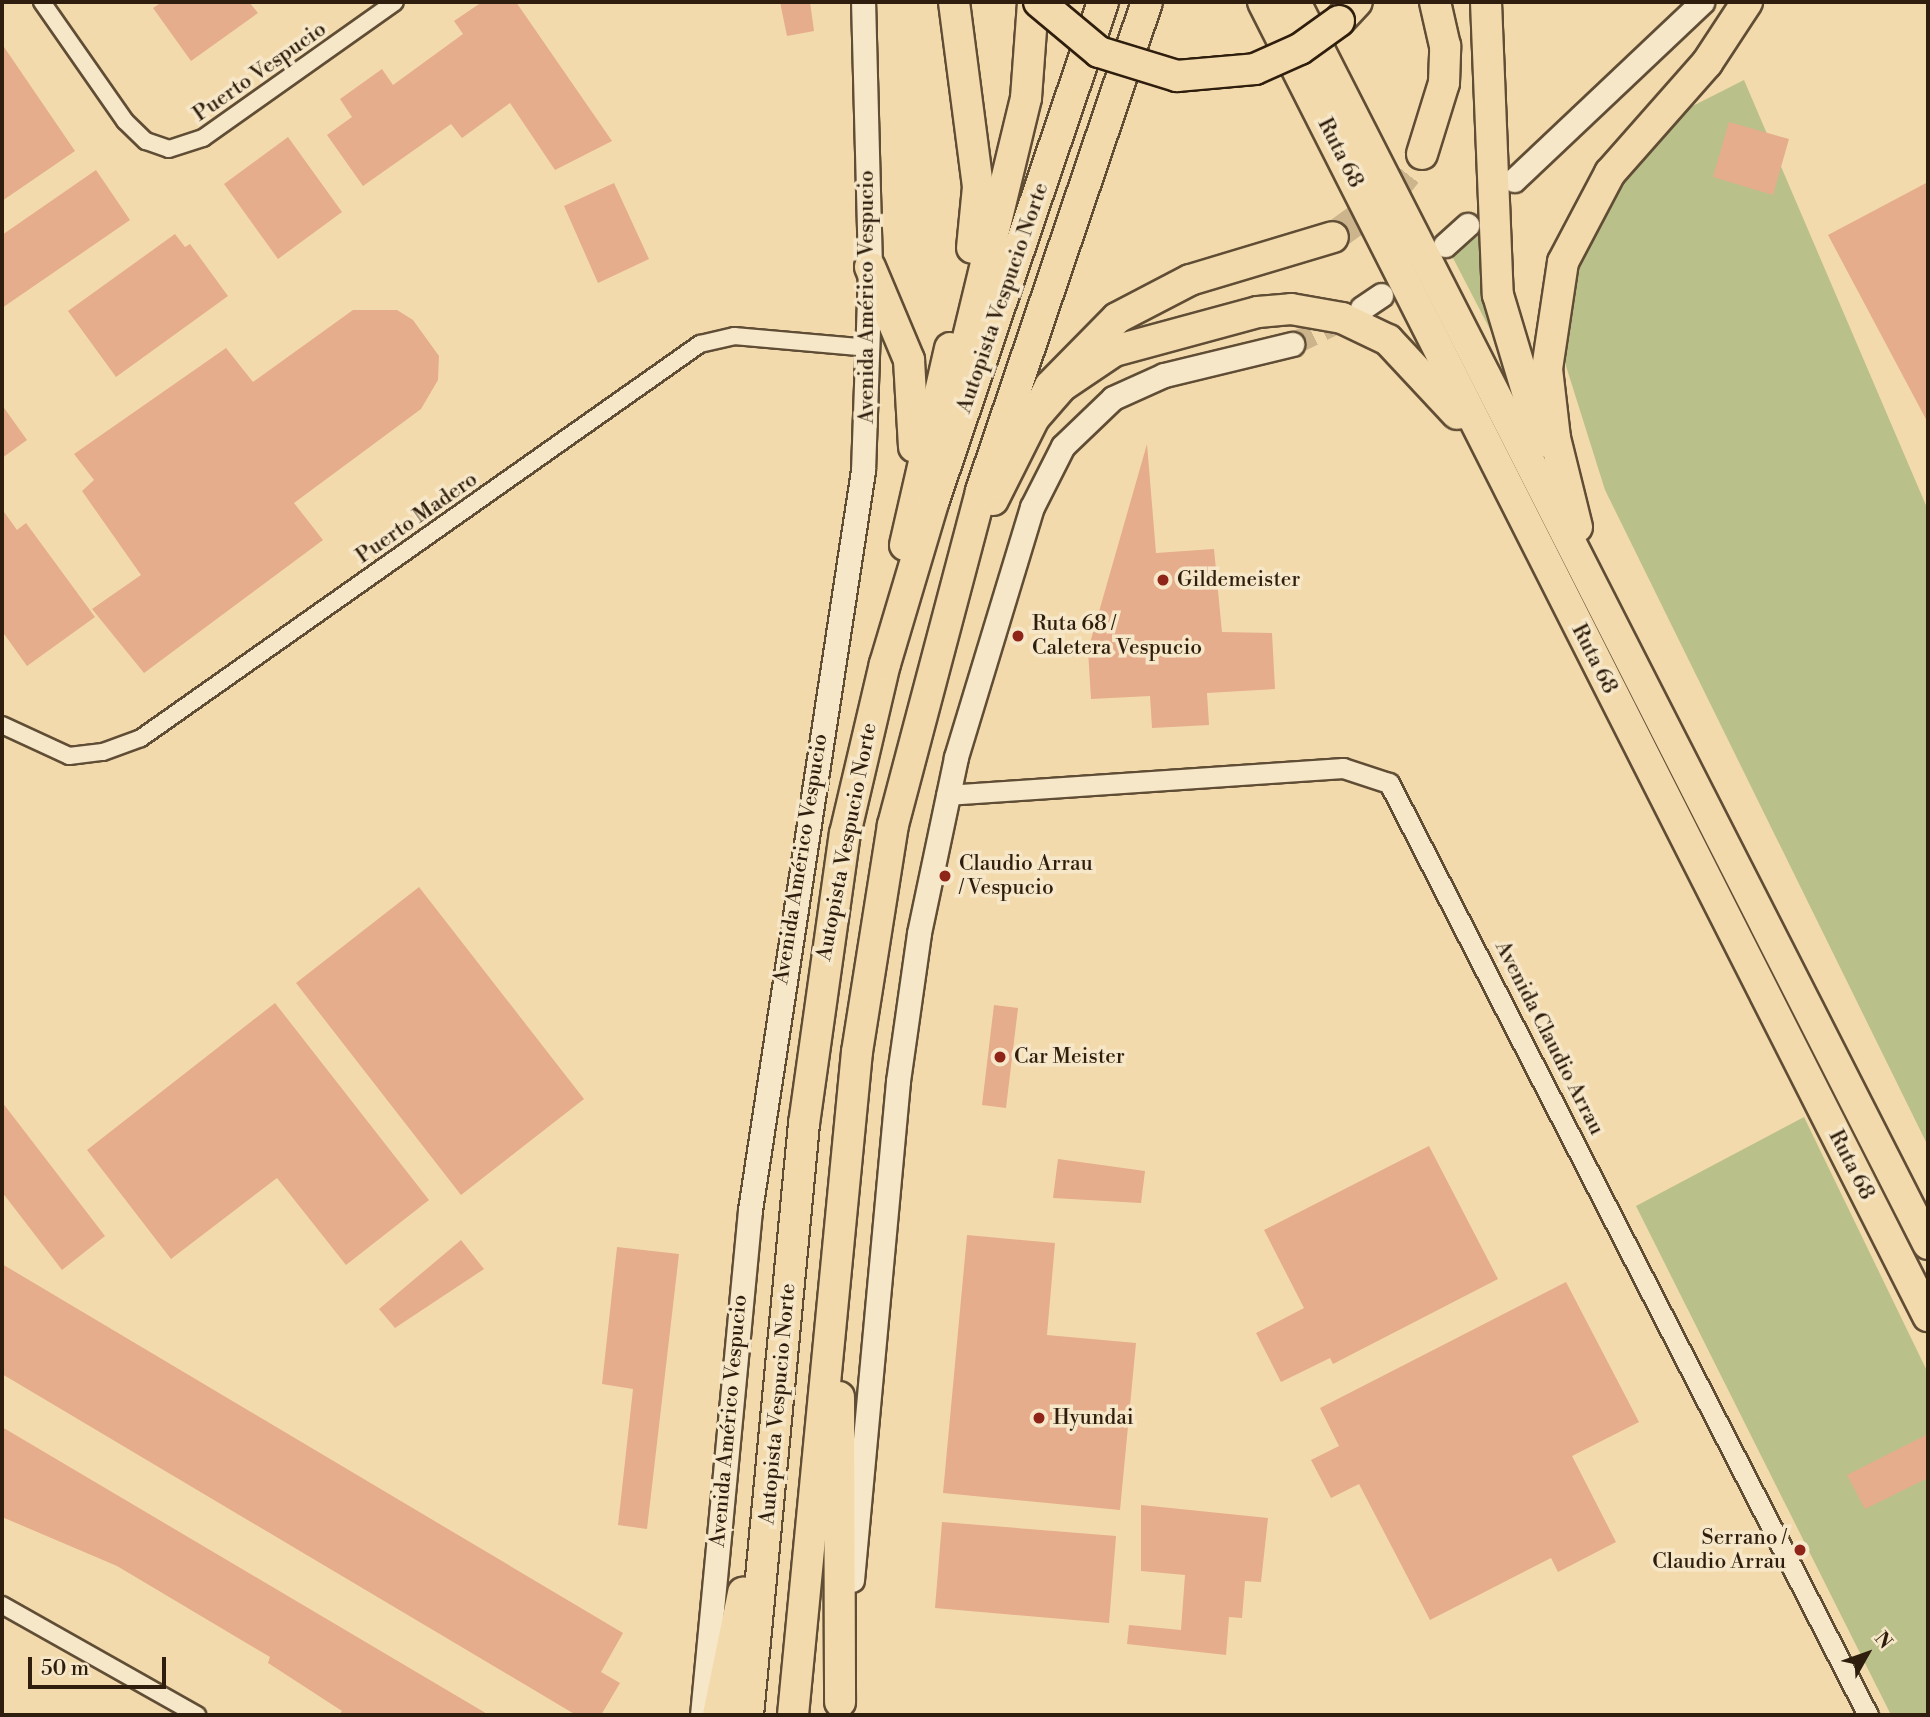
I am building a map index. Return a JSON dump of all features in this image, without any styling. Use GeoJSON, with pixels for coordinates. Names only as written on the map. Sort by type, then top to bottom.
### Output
{"type":"FeatureCollection","features":[{"type":"Feature","properties":{"kind":"highway"},"geometry":{"type":"LineString","coordinates":[[909,513],[976,218],[975,140],[954,2]]}},
{"type":"Feature","properties":{"kind":"highway"},"geometry":{"type":"LineString","coordinates":[[905,573],[1026,98],[1033,2]]}},
{"type":"Feature","properties":{"kind":"highway"},"geometry":{"type":"LineString","coordinates":[[1039,2],[1099,52],[1137,68],[1187,77],[1255,69],[1300,49],[1348,11]]}},
{"type":"Feature","properties":{"kind":"highway","name":"Autopista Vespucio Norte"},"geometry":{"type":"LineString","coordinates":[[748,1715],[822,962],[858,777],[902,609],[1103,2]]}},
{"type":"Feature","properties":{"kind":"highway","name":"Autopista Vespucio Norte"},"geometry":{"type":"LineString","coordinates":[[793,1715],[831,1320],[876,909],[918,714],[962,559],[1147,2]]}},
{"type":"Feature","properties":{"kind":"highway","name":"Ruta 68"},"geometry":{"type":"LineString","coordinates":[[1263,2],[1928,1316]]}},
{"type":"Feature","properties":{"kind":"highway","name":"Ruta 68"},"geometry":{"type":"LineString","coordinates":[[1295,2],[1928,1244]]}},
{"type":"Feature","properties":{"kind":"highway"},"geometry":{"type":"LineString","coordinates":[[1422,154],[1444,83],[1445,46],[1435,2]]}},
{"type":"Feature","properties":{"kind":"highway"},"geometry":{"type":"LineString","coordinates":[[1486,2],[1502,320],[1589,578]]}},
{"type":"Feature","properties":{"kind":"highway"},"geometry":{"type":"LineString","coordinates":[[1489,74],[1500,2]]}},
{"type":"Feature","properties":{"kind":"highway"},"geometry":{"type":"LineString","coordinates":[[1589,578],[1548,390],[1548,335],[1563,262],[1610,173],[1707,63],[1747,2]]}},
{"type":"Feature","properties":{"kind":"highway"},"geometry":{"type":"LineString","coordinates":[[962,559],[1034,418],[1076,354],[1140,303],[1190,280],[1333,237]]}},
{"type":"Feature","properties":{"kind":"highway"},"geometry":{"type":"LineString","coordinates":[[870,267],[909,360],[915,434],[902,609]]}},
{"type":"Feature","properties":{"kind":"highway"},"geometry":{"type":"LineString","coordinates":[[1034,418],[1073,376],[1125,347],[1258,312],[1304,310],[1355,323],[1399,348],[1494,462]]}},
{"type":"Feature","properties":{"kind":"highway"},"geometry":{"type":"LineString","coordinates":[[831,1320],[841,1441],[840,1709]]}},
{"type":"Feature","properties":{"kind":"highway"},"geometry":{"type":"LineString","coordinates":[[718,1715],[778,1407]]}},
{"type":"Feature","properties":{"kind":"main road","name":"Avenida Américo Vespucio"},"geometry":{"type":"LineString","coordinates":[[702,1715],[750,1210],[776,1008],[853,554],[869,348],[870,267],[863,2]]}},
{"type":"Feature","properties":{"kind":"main road"},"geometry":{"type":"LineString","coordinates":[[1514,180],[1702,2]]}},
{"type":"Feature","properties":{"kind":"main road"},"geometry":{"type":"LineString","coordinates":[[1445,245],[1467,225]]}},
{"type":"Feature","properties":{"kind":"main road"},"geometry":{"type":"LineString","coordinates":[[1362,308],[1381,295]]}},
{"type":"Feature","properties":{"kind":"main road"},"geometry":{"type":"LineString","coordinates":[[840,1709],[898,1081],[946,795],[1027,522],[1063,446],[1095,411],[1140,383],[1292,344]]}},
{"type":"Feature","properties":{"kind":"street","name":"Puerto Vespucio"},"geometry":{"type":"LineString","coordinates":[[42,2],[125,121],[146,141],[169,149],[203,138],[396,2]]}},
{"type":"Feature","properties":{"kind":"street","name":"Puerto Madero"},"geometry":{"type":"LineString","coordinates":[[2,725],[69,756],[103,752],[141,738],[700,344],[734,336],[869,348]]}},
{"type":"Feature","properties":{"kind":"street","name":"Avenida Claudio Arrau"},"geometry":{"type":"LineString","coordinates":[[946,795],[1343,768],[1389,783],[1868,1715]]}},
{"type":"Feature","properties":{"kind":"street"},"geometry":{"type":"LineString","coordinates":[[2,1605],[197,1715]]}},
{"type":"Feature","properties":{"kind":"green space"},"geometry":{"type":"Polygon","coordinates":[[[1744,80],[1928,510],[1928,1146],[1605,490],[1566,366],[1564,310],[1591,218],[1659,123],[1744,80]]]}},
{"type":"Feature","properties":{"kind":"green space"},"geometry":{"type":"Polygon","coordinates":[[[1483,231],[1496,341],[1453,258],[1483,231]]]}},
{"type":"Feature","properties":{"kind":"green space"},"geometry":{"type":"Polygon","coordinates":[[[1804,1117],[1928,1373],[1928,1715],[1891,1715],[1636,1206],[1804,1117]]]}},
{"type":"Feature","properties":{"kind":"building"},"geometry":{"type":"Polygon","coordinates":[[[162,2],[249,2],[258,13],[191,61],[153,8],[162,2]]]}},
{"type":"Feature","properties":{"kind":"building"},"geometry":{"type":"Polygon","coordinates":[[[482,2],[516,2],[612,141],[555,170],[510,103],[462,138],[451,124],[363,186],[327,135],[352,117],[340,99],[382,69],[393,85],[463,34],[454,21],[482,2]]]}},
{"type":"Feature","properties":{"kind":"building"},"geometry":{"type":"Polygon","coordinates":[[[780,2],[810,2],[814,31],[787,36],[780,2]]]}},
{"type":"Feature","properties":{"kind":"building"},"geometry":{"type":"Polygon","coordinates":[[[2,44],[75,151],[2,201],[2,44]]]}},
{"type":"Feature","properties":{"kind":"building"},"geometry":{"type":"Polygon","coordinates":[[[1729,122],[1789,139],[1773,195],[1713,177],[1729,122]]]}},
{"type":"Feature","properties":{"kind":"building"},"geometry":{"type":"Polygon","coordinates":[[[288,137],[342,212],[278,259],[224,184],[288,137]]]}},
{"type":"Feature","properties":{"kind":"building"},"geometry":{"type":"Polygon","coordinates":[[[96,170],[130,220],[2,308],[2,235],[96,170]]]}},
{"type":"Feature","properties":{"kind":"building"},"geometry":{"type":"Polygon","coordinates":[[[1928,182],[1928,423],[1828,235],[1928,182]]]}},
{"type":"Feature","properties":{"kind":"building"},"geometry":{"type":"Polygon","coordinates":[[[614,183],[649,259],[598,283],[564,206],[614,183]]]}},
{"type":"Feature","properties":{"kind":"building"},"geometry":{"type":"Polygon","coordinates":[[[175,234],[185,247],[190,244],[228,296],[116,377],[68,311],[175,234]]]}},
{"type":"Feature","properties":{"kind":"building"},"geometry":{"type":"Polygon","coordinates":[[[353,310],[397,310],[413,320],[439,356],[438,380],[421,409],[294,503],[323,540],[144,673],[92,609],[141,575],[82,491],[94,480],[74,454],[226,348],[253,382],[353,310]]]}},
{"type":"Feature","properties":{"kind":"building"},"geometry":{"type":"Polygon","coordinates":[[[2,405],[27,440],[2,458],[2,405]]]}},
{"type":"Feature","properties":{"kind":"building","name":"Gildemeister"},"geometry":{"type":"Polygon","coordinates":[[[1147,444],[1156,553],[1214,549],[1222,632],[1272,633],[1275,689],[1207,693],[1209,725],[1152,728],[1150,696],[1091,699],[1088,650],[1147,444]]]}},
{"type":"Feature","properties":{"kind":"building"},"geometry":{"type":"Polygon","coordinates":[[[2,509],[17,530],[26,523],[95,617],[27,666],[2,631],[2,509]]]}},
{"type":"Feature","properties":{"kind":"building"},"geometry":{"type":"Polygon","coordinates":[[[419,887],[584,1099],[461,1195],[296,983],[419,887]]]}},
{"type":"Feature","properties":{"kind":"building"},"geometry":{"type":"Polygon","coordinates":[[[275,1003],[429,1200],[346,1265],[277,1178],[171,1259],[87,1150],[275,1003]]]}},
{"type":"Feature","properties":{"kind":"building","name":"Car Meister"},"geometry":{"type":"Polygon","coordinates":[[[994,1005],[1018,1008],[1006,1108],[982,1105],[994,1005]]]}},
{"type":"Feature","properties":{"kind":"building"},"geometry":{"type":"Polygon","coordinates":[[[2,1102],[105,1236],[62,1270],[2,1192],[2,1102]]]}},
{"type":"Feature","properties":{"kind":"building"},"geometry":{"type":"Polygon","coordinates":[[[1429,1146],[1498,1279],[1333,1364],[1330,1358],[1281,1382],[1256,1333],[1304,1308],[1264,1230],[1429,1146]]]}},
{"type":"Feature","properties":{"kind":"building"},"geometry":{"type":"Polygon","coordinates":[[[1058,1159],[1145,1171],[1141,1203],[1053,1198],[1058,1159]]]}},
{"type":"Feature","properties":{"kind":"building","name":"Hyundai"},"geometry":{"type":"Polygon","coordinates":[[[967,1235],[1055,1243],[1047,1335],[1136,1343],[1120,1510],[943,1493],[967,1235]]]}},
{"type":"Feature","properties":{"kind":"building"},"geometry":{"type":"Polygon","coordinates":[[[461,1240],[484,1269],[395,1328],[379,1309],[461,1240]]]}},
{"type":"Feature","properties":{"kind":"building"},"geometry":{"type":"Polygon","coordinates":[[[617,1247],[679,1254],[647,1529],[618,1525],[633,1389],[602,1384],[617,1247]]]}},
{"type":"Feature","properties":{"kind":"building"},"geometry":{"type":"Polygon","coordinates":[[[2,1264],[623,1633],[601,1672],[620,1683],[601,1715],[576,1715],[2,1374],[2,1264]]]}},
{"type":"Feature","properties":{"kind":"building"},"geometry":{"type":"Polygon","coordinates":[[[1566,1282],[1639,1422],[1572,1456],[1616,1542],[1558,1572],[1551,1558],[1430,1620],[1359,1484],[1331,1498],[1311,1460],[1339,1446],[1320,1408],[1566,1282]]]}},
{"type":"Feature","properties":{"kind":"building"},"geometry":{"type":"Polygon","coordinates":[[[2,1427],[489,1715],[339,1715],[342,1711],[268,1663],[270,1657],[117,1566],[2,1517],[2,1427]]]}},
{"type":"Feature","properties":{"kind":"building"},"geometry":{"type":"Polygon","coordinates":[[[1928,1434],[1928,1478],[1865,1509],[1847,1475],[1928,1434]]]}},
{"type":"Feature","properties":{"kind":"building"},"geometry":{"type":"Polygon","coordinates":[[[1141,1505],[1268,1518],[1261,1582],[1245,1581],[1242,1618],[1229,1617],[1226,1655],[1127,1644],[1129,1625],[1181,1630],[1185,1575],[1141,1571],[1141,1505]]]}},
{"type":"Feature","properties":{"kind":"building"},"geometry":{"type":"Polygon","coordinates":[[[942,1522],[1116,1536],[1109,1623],[935,1608],[942,1522]]]}},
{"type":"Feature","properties":{"kind":"tunnel"},"geometry":{"type":"LineString","coordinates":[[1333,237],[1388,197],[1422,154]]}},
{"type":"Feature","properties":{"kind":"tunnel"},"geometry":{"type":"LineString","coordinates":[[1292,344],[1349,316]]}},
{"type":"Feature","properties":{"kind":"place","name":"Gildemeister"},"geometry":{"type":"Point","coordinates":[1163,580]}},
{"type":"Feature","properties":{"kind":"place","name":"Ruta 68 / Caletera Vespucio"},"geometry":{"type":"Point","coordinates":[1018,636]}},
{"type":"Feature","properties":{"kind":"place","name":"Claudio Arrau / Vespucio"},"geometry":{"type":"Point","coordinates":[945,876]}},
{"type":"Feature","properties":{"kind":"place","name":"Car Meister"},"geometry":{"type":"Point","coordinates":[1000,1057]}},
{"type":"Feature","properties":{"kind":"place","name":"Hyundai"},"geometry":{"type":"Point","coordinates":[1039,1418]}},
{"type":"Feature","properties":{"kind":"place","name":"Serrano / Claudio Arrau"},"geometry":{"type":"Point","coordinates":[1800,1550]}}]}
